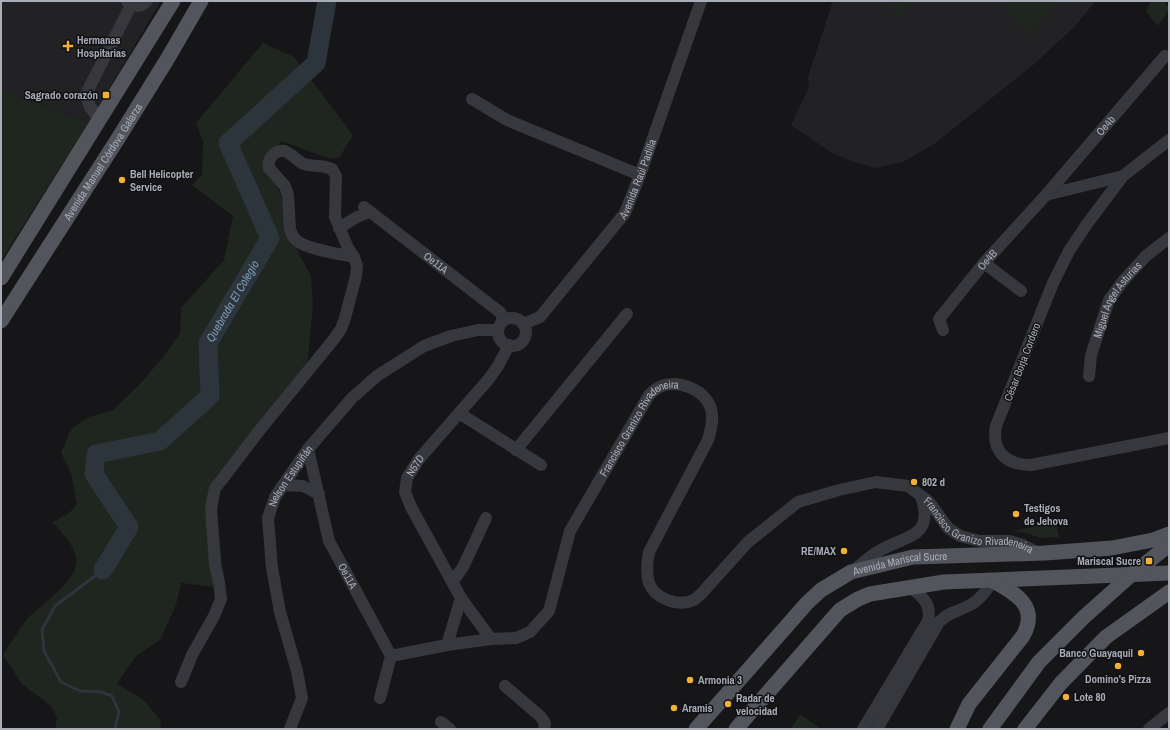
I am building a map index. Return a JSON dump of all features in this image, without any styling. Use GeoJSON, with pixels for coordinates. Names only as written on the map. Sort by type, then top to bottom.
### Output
{"type":"FeatureCollection","features":[{"type":"Feature","properties":{"kind":"main road"},"geometry":{"type":"LineString","coordinates":[[1,278],[173,1]]}},
{"type":"Feature","properties":{"kind":"main road","name":"Avenida Manuel Córdova Galarza"},"geometry":{"type":"LineString","coordinates":[[1,322],[119,137],[201,1]]}},
{"type":"Feature","properties":{"kind":"main road"},"geometry":{"type":"LineString","coordinates":[[100,120],[119,137]]}},
{"type":"Feature","properties":{"kind":"main road","name":"Avenida Mariscal Sucre"},"geometry":{"type":"LineString","coordinates":[[696,729],[807,603],[821,590],[851,572],[913,557],[1038,553],[1112,548],[1153,540],[1169,534]]}},
{"type":"Feature","properties":{"kind":"main road"},"geometry":{"type":"LineString","coordinates":[[990,729],[1039,662],[1131,575],[1169,545]]}},
{"type":"Feature","properties":{"kind":"main road","name":"Avenida Mariscal Sucre"},"geometry":{"type":"LineString","coordinates":[[736,729],[840,610],[858,599],[870,594],[944,582],[1169,573]]}},
{"type":"Feature","properties":{"kind":"main road"},"geometry":{"type":"LineString","coordinates":[[957,729],[969,704],[1027,630],[1028,612],[1024,602],[1010,590],[993,581]]}},
{"type":"Feature","properties":{"kind":"main road"},"geometry":{"type":"LineString","coordinates":[[1025,729],[1061,683],[1106,637],[1169,592]]}},
{"type":"Feature","properties":{"kind":"street"},"geometry":{"type":"LineString","coordinates":[[100,120],[90,107],[86,94],[129,3],[136,6],[141,5],[146,1]]}},
{"type":"Feature","properties":{"kind":"street","name":"Avenida Raúl Padilla"},"geometry":{"type":"LineString","coordinates":[[523,324],[540,317],[625,213],[640,175],[701,1]]}},
{"type":"Feature","properties":{"kind":"street","name":"Oe4b"},"geometry":{"type":"LineString","coordinates":[[1046,194],[1165,56]]}},
{"type":"Feature","properties":{"kind":"street"},"geometry":{"type":"LineString","coordinates":[[472,99],[507,120],[640,175]]}},
{"type":"Feature","properties":{"kind":"street","name":"César Borja Cordero"},"geometry":{"type":"LineString","coordinates":[[1169,140],[1123,176],[1069,251],[1053,283],[996,426],[995,439],[996,444],[1004,457],[1015,464],[1031,465],[1169,438]]}},
{"type":"Feature","properties":{"kind":"street"},"geometry":{"type":"LineString","coordinates":[[181,682],[192,655],[214,616],[221,599],[215,565],[211,519],[211,508],[215,488],[341,329],[356,276],[354,257],[348,248],[335,217],[336,176],[332,168],[302,164],[290,153],[284,150],[276,152],[269,160],[269,168],[285,186],[288,195],[290,229],[295,240],[305,246],[354,257]]}},
{"type":"Feature","properties":{"kind":"street"},"geometry":{"type":"LineString","coordinates":[[1046,194],[1123,176]]}},
{"type":"Feature","properties":{"kind":"street","name":"Oe4B"},"geometry":{"type":"LineString","coordinates":[[943,330],[939,319],[984,263],[1046,194]]}},
{"type":"Feature","properties":{"kind":"street"},"geometry":{"type":"LineString","coordinates":[[335,207],[352,217],[356,217]]}},
{"type":"Feature","properties":{"kind":"street","name":"Oe11A"},"geometry":{"type":"LineString","coordinates":[[356,217],[367,210],[501,313],[501,325]]}},
{"type":"Feature","properties":{"kind":"street"},"geometry":{"type":"LineString","coordinates":[[339,228],[356,217]]}},
{"type":"Feature","properties":{"kind":"street","name":"Miguel Angel Asturias"},"geometry":{"type":"LineString","coordinates":[[1089,376],[1091,355],[1109,300],[1123,281],[1146,256],[1169,238]]}},
{"type":"Feature","properties":{"kind":"street"},"geometry":{"type":"LineString","coordinates":[[984,263],[1021,291]]}},
{"type":"Feature","properties":{"kind":"street"},"geometry":{"type":"LineString","coordinates":[[516,450],[627,314]]}},
{"type":"Feature","properties":{"kind":"street"},"geometry":{"type":"LineString","coordinates":[[508,318],[514,318],[523,324],[525,334],[520,343],[509,345],[504,344],[500,340],[498,335],[501,325],[508,318]]}},
{"type":"Feature","properties":{"kind":"street","name":"Nelson Estupiñán"},"geometry":{"type":"LineString","coordinates":[[294,727],[302,698],[297,671],[280,612],[272,568],[268,518],[275,498],[308,449],[352,398],[377,376],[424,346],[451,336],[501,325]]}},
{"type":"Feature","properties":{"kind":"street","name":"N57D"},"geometry":{"type":"LineString","coordinates":[[492,639],[461,598],[411,507],[405,492],[407,478],[419,459],[488,380],[498,366],[509,345]]}},
{"type":"Feature","properties":{"kind":"street","name":"Francisco Granizo Rivadeneira"},"geometry":{"type":"LineString","coordinates":[[391,656],[447,645],[492,639],[516,638],[530,632],[548,611],[570,531],[649,394],[659,387],[672,385],[689,387],[698,391],[705,397],[711,409],[712,425],[708,440],[649,552],[647,567],[649,582],[655,593],[670,601],[682,603],[694,600],[748,542],[798,502],[839,490],[876,482],[908,486],[933,507],[948,528],[960,536],[980,541],[1009,541],[1023,545],[1038,553]]}},
{"type":"Feature","properties":{"kind":"street"},"geometry":{"type":"LineString","coordinates":[[459,413],[541,465]]}},
{"type":"Feature","properties":{"kind":"street","name":"Oe11A"},"geometry":{"type":"LineString","coordinates":[[308,449],[329,542],[391,656]]}},
{"type":"Feature","properties":{"kind":"street"},"geometry":{"type":"LineString","coordinates":[[283,485],[303,486],[318,494]]}},
{"type":"Feature","properties":{"kind":"street","name":"Francisco Granizo Rivadeneira"},"geometry":{"type":"LineString","coordinates":[[851,572],[879,551],[909,538],[919,530],[925,520],[924,506],[921,496]]}},
{"type":"Feature","properties":{"kind":"street"},"geometry":{"type":"LineString","coordinates":[[453,581],[466,561],[486,518]]}},
{"type":"Feature","properties":{"kind":"street"},"geometry":{"type":"LineString","coordinates":[[915,652],[947,614],[973,604],[980,598],[993,581]]}},
{"type":"Feature","properties":{"kind":"street"},"geometry":{"type":"LineString","coordinates":[[863,729],[887,700],[915,652],[928,621],[929,611],[925,601],[910,587]]}},
{"type":"Feature","properties":{"kind":"street"},"geometry":{"type":"LineString","coordinates":[[447,645],[461,598]]}},
{"type":"Feature","properties":{"kind":"street"},"geometry":{"type":"LineString","coordinates":[[380,698],[391,656]]}},
{"type":"Feature","properties":{"kind":"street"},"geometry":{"type":"LineString","coordinates":[[505,686],[540,716],[545,724],[544,729]]}},
{"type":"Feature","properties":{"kind":"street"},"geometry":{"type":"LineString","coordinates":[[877,729],[887,700]]}},
{"type":"Feature","properties":{"kind":"street"},"geometry":{"type":"LineString","coordinates":[[1150,729],[1169,713]]}},
{"type":"Feature","properties":{"kind":"shaded area","name":"Hermanas Hospitarias"},"geometry":{"type":"Polygon","coordinates":[[[1,1],[161,1],[89,122],[1,90],[1,1]]]}},
{"type":"Feature","properties":{"kind":"shaded area"},"geometry":{"type":"Polygon","coordinates":[[[833,1],[1096,1],[1074,27],[1032,66],[934,144],[903,162],[876,168],[851,161],[832,153],[791,125],[809,87],[808,77],[833,1]]]}},
{"type":"Feature","properties":{"kind":"shaded area"},"geometry":{"type":"Polygon","coordinates":[[[882,1],[913,1],[898,17],[882,1]]]}},
{"type":"Feature","properties":{"kind":"shaded area"},"geometry":{"type":"Polygon","coordinates":[[[1007,1],[1061,1],[1027,38],[1004,4],[1007,1]]]}},
{"type":"Feature","properties":{"kind":"shaded area"},"geometry":{"type":"Polygon","coordinates":[[[1151,1],[1165,1],[1164,2],[1169,8],[1158,26],[1146,12],[1151,1]]]}},
{"type":"Feature","properties":{"kind":"shaded area"},"geometry":{"type":"Polygon","coordinates":[[[263,43],[294,57],[353,135],[339,158],[328,158],[281,141],[273,154],[272,176],[280,192],[297,250],[311,276],[313,304],[308,358],[304,371],[258,425],[219,493],[217,516],[225,588],[181,583],[176,605],[160,640],[135,657],[117,684],[144,700],[161,721],[160,729],[55,729],[57,719],[51,706],[22,684],[3,655],[27,619],[66,584],[75,567],[76,558],[73,548],[53,522],[69,513],[77,505],[71,473],[61,453],[71,429],[89,417],[113,410],[141,383],[168,351],[180,333],[181,308],[224,260],[233,216],[192,185],[202,175],[203,141],[196,123],[263,43]]]}},
{"type":"Feature","properties":{"kind":"shaded area"},"geometry":{"type":"Polygon","coordinates":[[[1,90],[89,122],[1,261],[1,90]]]}},
{"type":"Feature","properties":{"kind":"shaded area"},"geometry":{"type":"Polygon","coordinates":[[[1056,522],[1059,537],[1041,538],[1014,531],[1056,522]]]}},
{"type":"Feature","properties":{"kind":"shaded area"},"geometry":{"type":"Polygon","coordinates":[[[800,714],[820,728],[791,729],[800,714]]]}},
{"type":"Feature","properties":{"kind":"waterway","name":"Quebrada El Colegio"},"geometry":{"type":"LineString","coordinates":[[103,570],[129,527],[94,474],[96,454],[160,441],[210,396],[208,343],[270,238],[228,143],[316,63],[327,1]]}},
{"type":"Feature","properties":{"kind":"waterway","name":"Quebrada El Colegio"},"geometry":{"type":"LineString","coordinates":[[103,570],[55,606],[42,630],[44,651],[61,682],[80,691],[101,692],[112,696],[119,712],[115,729]]}},
{"type":"Feature","properties":{"kind":"place","name":"Hermanas Hospitarias"},"geometry":{"type":"Point","coordinates":[68,46]}},
{"type":"Feature","properties":{"kind":"place","name":"Sagrado corazón"},"geometry":{"type":"Point","coordinates":[106,95]}},
{"type":"Feature","properties":{"kind":"place","name":"Bell Helicopter Service"},"geometry":{"type":"Point","coordinates":[122,180]}},
{"type":"Feature","properties":{"kind":"place","name":"802 d"},"geometry":{"type":"Point","coordinates":[914,482]}},
{"type":"Feature","properties":{"kind":"place","name":"Testigos de Jehova"},"geometry":{"type":"Point","coordinates":[1016,514]}},
{"type":"Feature","properties":{"kind":"place","name":"RE/MAX"},"geometry":{"type":"Point","coordinates":[844,551]}},
{"type":"Feature","properties":{"kind":"place","name":"Mariscal Sucre"},"geometry":{"type":"Point","coordinates":[1149,561]}},
{"type":"Feature","properties":{"kind":"place","name":"Banco Guayaquil"},"geometry":{"type":"Point","coordinates":[1141,653]}},
{"type":"Feature","properties":{"kind":"place","name":"Domino's Pizza"},"geometry":{"type":"Point","coordinates":[1118,666]}},
{"type":"Feature","properties":{"kind":"place","name":"Armonia 3"},"geometry":{"type":"Point","coordinates":[690,680]}},
{"type":"Feature","properties":{"kind":"place","name":"Lote 80"},"geometry":{"type":"Point","coordinates":[1066,697]}},
{"type":"Feature","properties":{"kind":"place","name":"Radar de velocidad"},"geometry":{"type":"Point","coordinates":[728,704]}},
{"type":"Feature","properties":{"kind":"place","name":"Aramis"},"geometry":{"type":"Point","coordinates":[674,708]}}]}
